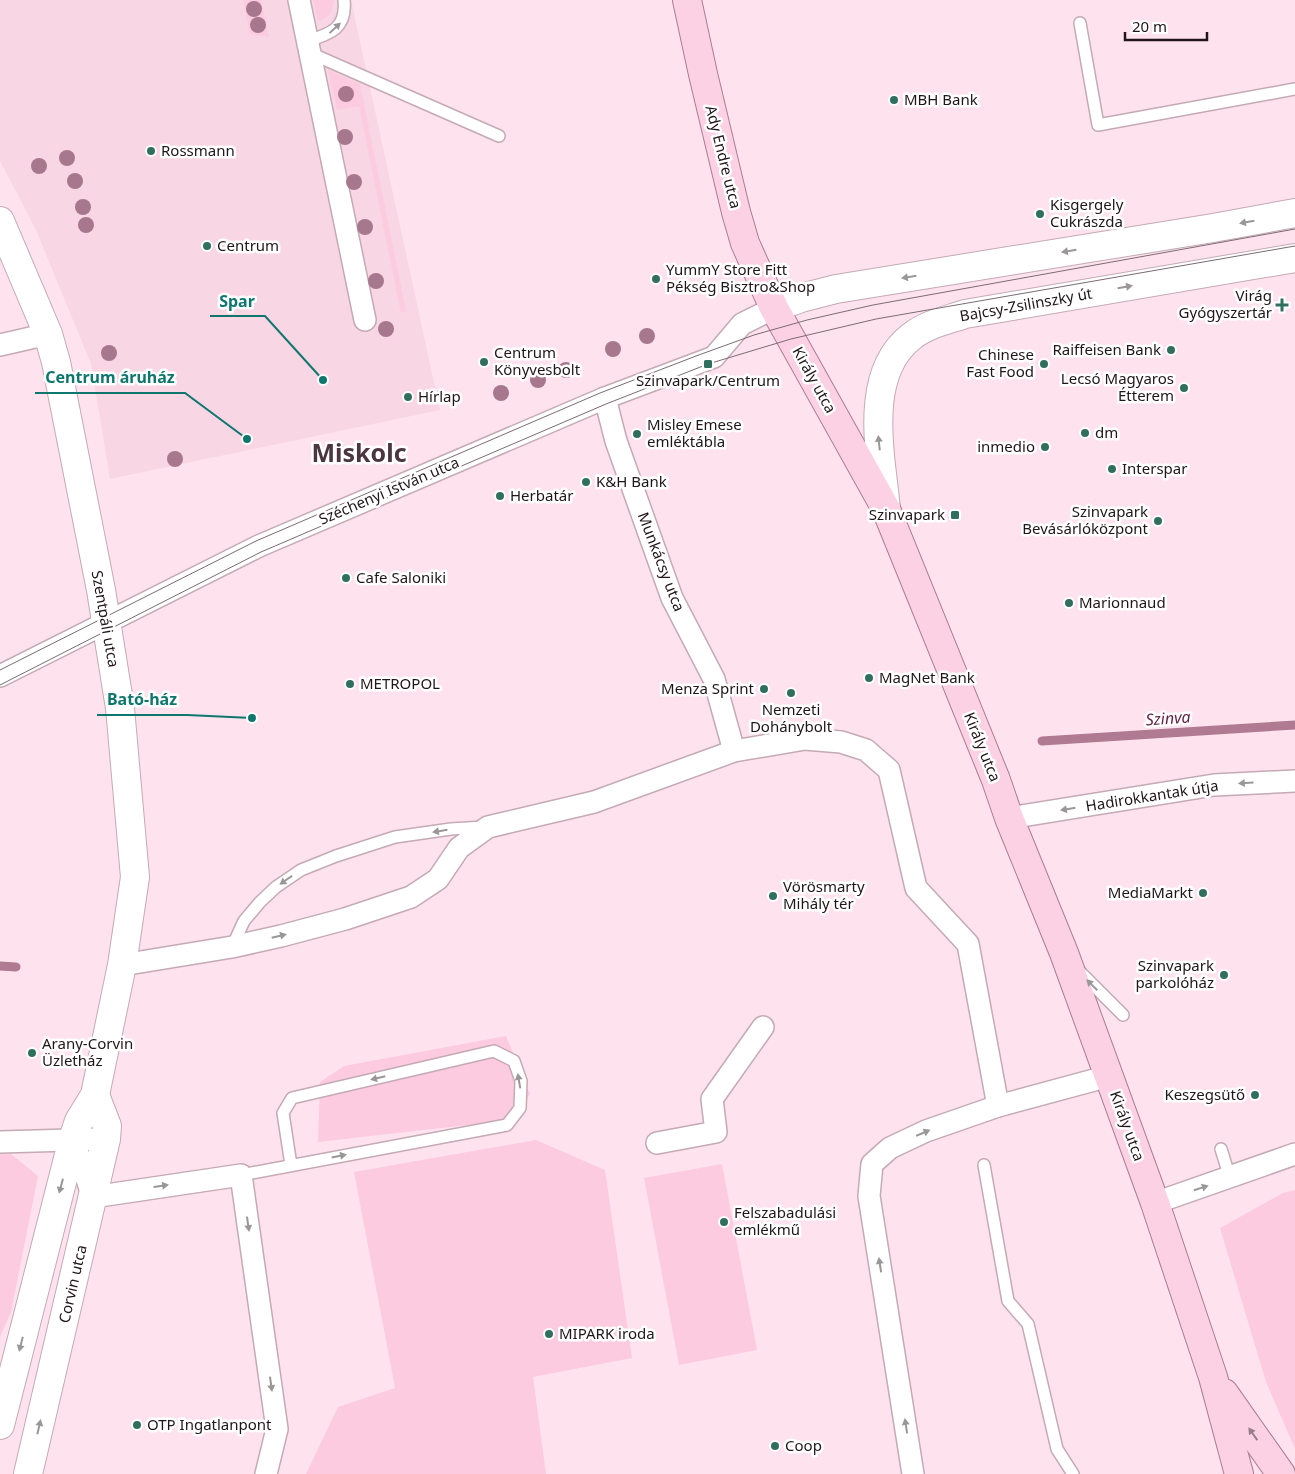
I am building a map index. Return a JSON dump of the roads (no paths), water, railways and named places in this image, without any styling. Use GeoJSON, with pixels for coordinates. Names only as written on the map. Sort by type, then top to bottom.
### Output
{"type":"FeatureCollection","features":[{"type":"Feature","properties":{"kind":"main road","name":"Ady Endre utca"},"geometry":{"type":"LineString","coordinates":[[687,0],[736,212],[745,243],[774,308]]}},
{"type":"Feature","properties":{"kind":"main road","name":"Király utca"},"geometry":{"type":"LineString","coordinates":[[774,308],[886,509],[992,772],[1064,953],[1155,1203],[1213,1377],[1238,1474]]}},
{"type":"Feature","properties":{"kind":"main road","name":"Király utca"},"geometry":{"type":"LineString","coordinates":[[1213,1377],[1281,1474]]}},
{"type":"Feature","properties":{"kind":"street"},"geometry":{"type":"LineString","coordinates":[[299,0],[365,320]]}},
{"type":"Feature","properties":{"kind":"street"},"geometry":{"type":"LineString","coordinates":[[774,308],[800,298],[836,289],[1295,214]]}},
{"type":"Feature","properties":{"kind":"street","name":"Szentpáli utca"},"geometry":{"type":"LineString","coordinates":[[0,221],[48,334],[56,362],[101,590],[120,708],[135,877],[122,965],[95,1095]]}},
{"type":"Feature","properties":{"kind":"street","name":"Bajcsy-Zsilinszky út"},"geometry":{"type":"LineString","coordinates":[[886,509],[878,430],[879,398],[885,373],[894,355],[912,336],[936,324],[965,314],[1295,258]]}},
{"type":"Feature","properties":{"kind":"street","name":"Széchenyi István utca"},"geometry":{"type":"LineString","coordinates":[[0,676],[259,546],[605,398],[714,357],[742,324],[774,308]]}},
{"type":"Feature","properties":{"kind":"street"},"geometry":{"type":"LineString","coordinates":[[0,345],[48,334]]}},
{"type":"Feature","properties":{"kind":"street","name":"Munkácsy utca"},"geometry":{"type":"LineString","coordinates":[[605,398],[616,441],[672,598],[714,678],[734,751]]}},
{"type":"Feature","properties":{"kind":"street"},"geometry":{"type":"LineString","coordinates":[[122,965],[232,947],[345,919],[411,897],[438,879],[459,848],[488,826],[594,802],[734,751],[805,739],[841,742],[866,750],[889,770],[916,888],[968,944],[998,1106]]}},
{"type":"Feature","properties":{"kind":"street","name":"Hadirokkantak útja"},"geometry":{"type":"LineString","coordinates":[[1009,818],[1214,785],[1295,781]]}},
{"type":"Feature","properties":{"kind":"street"},"geometry":{"type":"LineString","coordinates":[[657,1143],[716,1132],[712,1099],[763,1027]]}},
{"type":"Feature","properties":{"kind":"street"},"geometry":{"type":"LineString","coordinates":[[913,1474],[869,1196],[872,1164],[890,1148],[917,1135],[998,1106],[1109,1076]]}},
{"type":"Feature","properties":{"kind":"street"},"geometry":{"type":"LineString","coordinates":[[0,1424],[73,1139],[79,1121],[95,1095]]}},
{"type":"Feature","properties":{"kind":"street","name":"Corvin utca"},"geometry":{"type":"LineString","coordinates":[[28,1474],[106,1139],[108,1126],[95,1095]]}},
{"type":"Feature","properties":{"kind":"street"},"geometry":{"type":"LineString","coordinates":[[73,1139],[93,1197],[241,1175],[277,1429],[266,1474]]}},
{"type":"Feature","properties":{"kind":"street"},"geometry":{"type":"LineString","coordinates":[[0,1142],[106,1139]]}},
{"type":"Feature","properties":{"kind":"street"},"geometry":{"type":"LineString","coordinates":[[1155,1203],[1295,1154]]}},
{"type":"Feature","properties":{"kind":"lane"},"geometry":{"type":"LineString","coordinates":[[309,47],[335,31],[343,20],[344,0]]}},
{"type":"Feature","properties":{"kind":"lane"},"geometry":{"type":"LineString","coordinates":[[1080,23],[1098,125],[1295,89]]}},
{"type":"Feature","properties":{"kind":"lane"},"geometry":{"type":"LineString","coordinates":[[309,47],[500,136]]}},
{"type":"Feature","properties":{"kind":"lane"},"geometry":{"type":"LineString","coordinates":[[232,947],[244,921],[260,902],[276,887],[301,870],[336,856],[395,837],[488,826]]}},
{"type":"Feature","properties":{"kind":"lane"},"geometry":{"type":"LineString","coordinates":[[1064,953],[1078,970],[1123,1015]]}},
{"type":"Feature","properties":{"kind":"lane"},"geometry":{"type":"LineString","coordinates":[[241,1175],[507,1125],[520,1108],[521,1081],[514,1061],[494,1051],[292,1098],[282,1113],[291,1165]]}},
{"type":"Feature","properties":{"kind":"lane"},"geometry":{"type":"LineString","coordinates":[[1222,1149],[1230,1178]]}},
{"type":"Feature","properties":{"kind":"lane"},"geometry":{"type":"LineString","coordinates":[[984,1165],[1008,1301],[1028,1324],[1057,1449],[1073,1474]]}},
{"type":"Feature","properties":{"kind":"waterway","name":"Szinva"},"geometry":{"type":"LineString","coordinates":[[1042,741],[1295,725]]}},
{"type":"Feature","properties":{"kind":"waterway","name":"Szinva"},"geometry":{"type":"LineString","coordinates":[[0,966],[16,967]]}},
{"type":"Feature","properties":{"kind":"tram line"},"geometry":{"type":"LineString","coordinates":[[0,670],[256,541],[600,393],[754,335],[807,320],[873,305],[1295,229]]}},
{"type":"Feature","properties":{"kind":"tram line"},"geometry":{"type":"LineString","coordinates":[[0,685],[261,552],[606,404],[708,364],[791,339],[876,319],[1295,246]]}},
{"type":"Feature","properties":{"kind":"place","name":"MBH Bank"},"geometry":{"type":"Point","coordinates":[894,100]}},
{"type":"Feature","properties":{"kind":"place","name":"Rossmann"},"geometry":{"type":"Point","coordinates":[151,151]}},
{"type":"Feature","properties":{"kind":"place","name":"Kisgergely Cukrászda"},"geometry":{"type":"Point","coordinates":[1040,214]}},
{"type":"Feature","properties":{"kind":"place","name":"Centrum"},"geometry":{"type":"Point","coordinates":[207,246]}},
{"type":"Feature","properties":{"kind":"place","name":"YummY Store Fitt Pékség Bisztro&Shop"},"geometry":{"type":"Point","coordinates":[656,279]}},
{"type":"Feature","properties":{"kind":"place","name":"Virág Gyógyszertár"},"geometry":{"type":"Point","coordinates":[1282,305]}},
{"type":"Feature","properties":{"kind":"place","name":"Raiffeisen Bank"},"geometry":{"type":"Point","coordinates":[1171,350]}},
{"type":"Feature","properties":{"kind":"place","name":"Centrum Könyvesbolt"},"geometry":{"type":"Point","coordinates":[484,362]}},
{"type":"Feature","properties":{"kind":"place","name":"Szinvapark/Centrum"},"geometry":{"type":"Point","coordinates":[708,364]}},
{"type":"Feature","properties":{"kind":"place","name":"Chinese Fast Food"},"geometry":{"type":"Point","coordinates":[1044,364]}},
{"type":"Feature","properties":{"kind":"place","name":"Spar"},"geometry":{"type":"Point","coordinates":[323,380]}},
{"type":"Feature","properties":{"kind":"place","name":"Lecsó Magyaros Étterem"},"geometry":{"type":"Point","coordinates":[1184,388]}},
{"type":"Feature","properties":{"kind":"place","name":"Hírlap"},"geometry":{"type":"Point","coordinates":[408,397]}},
{"type":"Feature","properties":{"kind":"place","name":"dm"},"geometry":{"type":"Point","coordinates":[1085,433]}},
{"type":"Feature","properties":{"kind":"place","name":"Misley Emese emléktábla"},"geometry":{"type":"Point","coordinates":[637,434]}},
{"type":"Feature","properties":{"kind":"place","name":"Centrum áruház"},"geometry":{"type":"Point","coordinates":[247,439]}},
{"type":"Feature","properties":{"kind":"place","name":"inmedio"},"geometry":{"type":"Point","coordinates":[1045,447]}},
{"type":"Feature","properties":{"kind":"place","name":"Interspar"},"geometry":{"type":"Point","coordinates":[1112,469]}},
{"type":"Feature","properties":{"kind":"place","name":"K&H Bank"},"geometry":{"type":"Point","coordinates":[586,482]}},
{"type":"Feature","properties":{"kind":"place","name":"Herbatár"},"geometry":{"type":"Point","coordinates":[500,496]}},
{"type":"Feature","properties":{"kind":"place","name":"Szinvapark"},"geometry":{"type":"Point","coordinates":[955,515]}},
{"type":"Feature","properties":{"kind":"place","name":"Szinvapark Bevásárlóközpont"},"geometry":{"type":"Point","coordinates":[1158,521]}},
{"type":"Feature","properties":{"kind":"place","name":"Cafe Saloniki"},"geometry":{"type":"Point","coordinates":[346,578]}},
{"type":"Feature","properties":{"kind":"place","name":"Marionnaud"},"geometry":{"type":"Point","coordinates":[1069,603]}},
{"type":"Feature","properties":{"kind":"place","name":"MagNet Bank"},"geometry":{"type":"Point","coordinates":[869,678]}},
{"type":"Feature","properties":{"kind":"place","name":"METROPOL"},"geometry":{"type":"Point","coordinates":[350,684]}},
{"type":"Feature","properties":{"kind":"place","name":"Menza Sprint"},"geometry":{"type":"Point","coordinates":[764,689]}},
{"type":"Feature","properties":{"kind":"place","name":"Nemzeti Dohánybolt"},"geometry":{"type":"Point","coordinates":[791,693]}},
{"type":"Feature","properties":{"kind":"place","name":"Bató-ház"},"geometry":{"type":"Point","coordinates":[252,718]}},
{"type":"Feature","properties":{"kind":"place","name":"MediaMarkt"},"geometry":{"type":"Point","coordinates":[1203,893]}},
{"type":"Feature","properties":{"kind":"place","name":"Vörösmarty Mihály tér"},"geometry":{"type":"Point","coordinates":[773,896]}},
{"type":"Feature","properties":{"kind":"place","name":"Szinvapark parkolóház"},"geometry":{"type":"Point","coordinates":[1224,975]}},
{"type":"Feature","properties":{"kind":"place","name":"Arany-Corvin Üzletház"},"geometry":{"type":"Point","coordinates":[32,1053]}},
{"type":"Feature","properties":{"kind":"place","name":"Keszegsütő"},"geometry":{"type":"Point","coordinates":[1255,1095]}},
{"type":"Feature","properties":{"kind":"place","name":"Felszabadulási emlékmű"},"geometry":{"type":"Point","coordinates":[724,1222]}},
{"type":"Feature","properties":{"kind":"place","name":"MIPARK iroda"},"geometry":{"type":"Point","coordinates":[549,1334]}},
{"type":"Feature","properties":{"kind":"place","name":"OTP Ingatlanpont"},"geometry":{"type":"Point","coordinates":[137,1425]}},
{"type":"Feature","properties":{"kind":"place","name":"Coop"},"geometry":{"type":"Point","coordinates":[775,1446]}},
{"type":"Feature","properties":{"kind":"district","name":"Miskolc"},"geometry":{"type":"Point","coordinates":[359,453]}}]}
